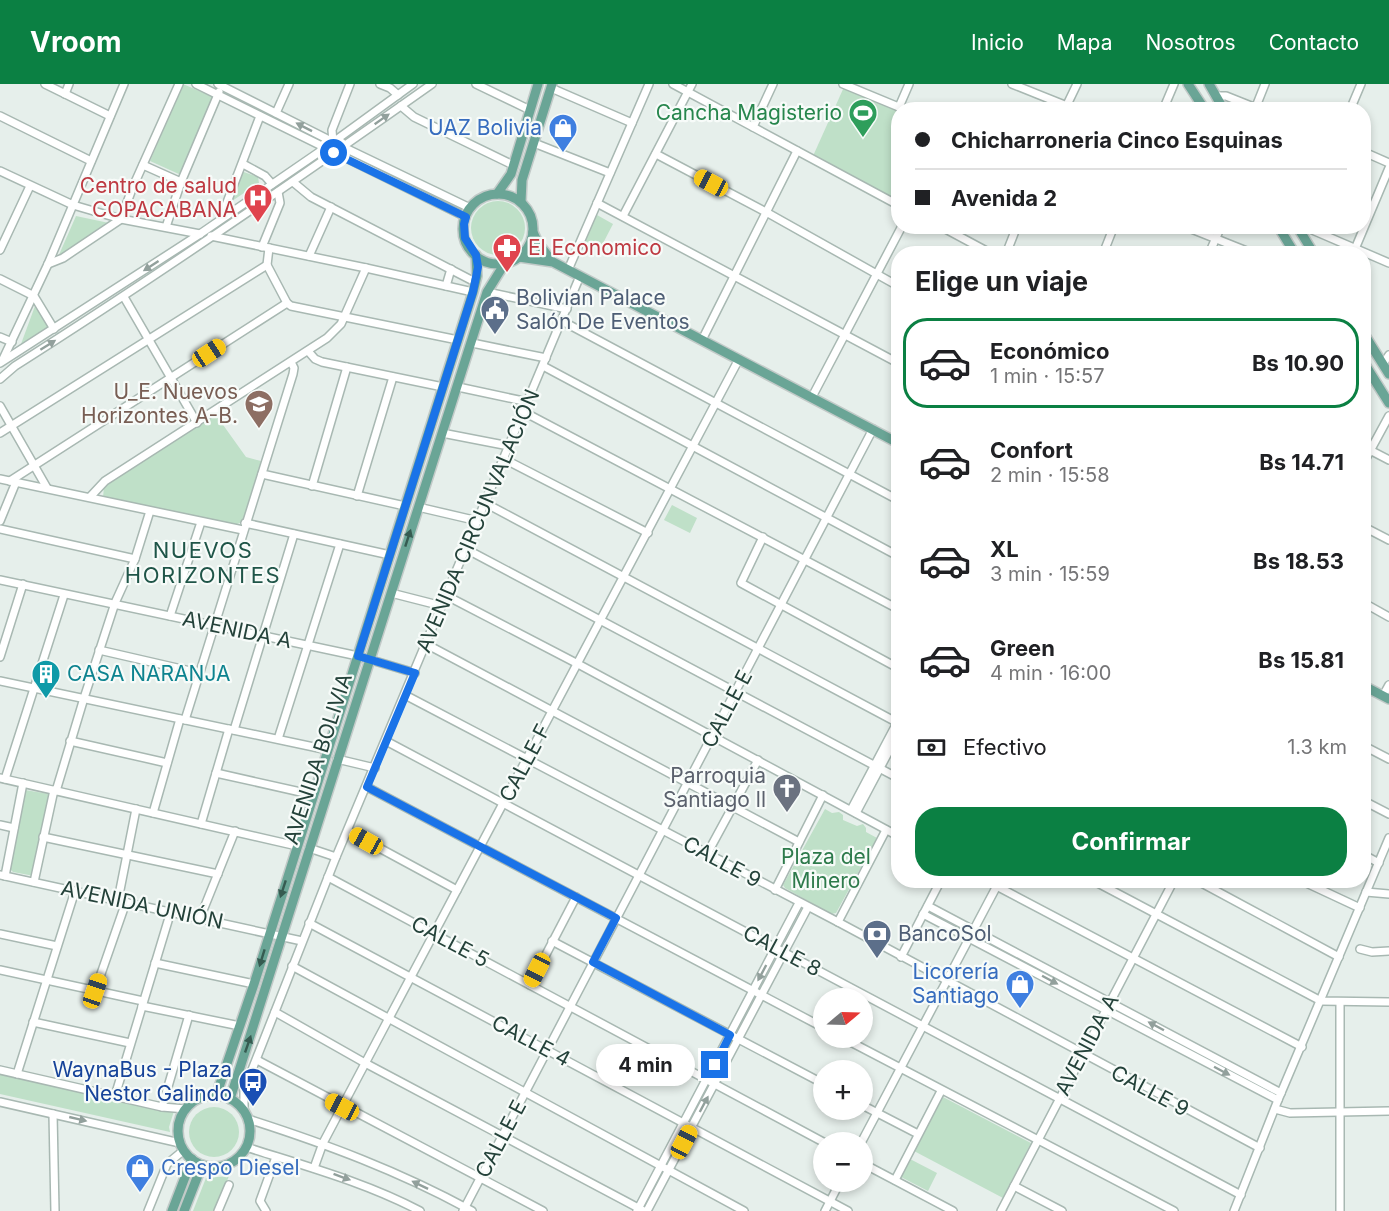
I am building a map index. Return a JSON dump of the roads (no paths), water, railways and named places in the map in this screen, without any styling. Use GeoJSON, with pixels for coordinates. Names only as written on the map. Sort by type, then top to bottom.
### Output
{"type":"FeatureCollection","features":[{"type":"Feature","properties":{"kind":"main road"},"geometry":{"type":"LineString","coordinates":[[497,194],[507,181],[513,165],[538,84]]}},
{"type":"Feature","properties":{"kind":"main road"},"geometry":{"type":"LineString","coordinates":[[1209,84],[1219,102]]}},
{"type":"Feature","properties":{"kind":"main road"},"geometry":{"type":"LineString","coordinates":[[1190,85],[1200,102]]}},
{"type":"Feature","properties":{"kind":"main road"},"geometry":{"type":"LineString","coordinates":[[521,202],[522,180],[552,86]]}},
{"type":"Feature","properties":{"kind":"main road"},"geometry":{"type":"LineString","coordinates":[[533,232],[529,245],[519,257],[505,263],[490,262],[476,255],[465,238],[464,224],[468,212],[482,198],[497,194],[512,196],[521,202],[530,214],[533,232],[544,253],[553,262]]}},
{"type":"Feature","properties":{"kind":"main road","name":"AVENIDA BOLIVIA"},"geometry":{"type":"LineString","coordinates":[[216,1095],[254,984],[473,292],[478,267],[476,255]]}},
{"type":"Feature","properties":{"kind":"main road"},"geometry":{"type":"LineString","coordinates":[[519,257],[553,262],[891,439]]}},
{"type":"Feature","properties":{"kind":"main road","name":"AVENIDA BOLIVIA"},"geometry":{"type":"LineString","coordinates":[[230,1099],[488,292],[505,263]]}},
{"type":"Feature","properties":{"kind":"main road"},"geometry":{"type":"LineString","coordinates":[[1371,342],[1387,361],[1389,374]]}},
{"type":"Feature","properties":{"kind":"main road"},"geometry":{"type":"LineString","coordinates":[[1371,376],[1389,403]]}},
{"type":"Feature","properties":{"kind":"main road"},"geometry":{"type":"LineString","coordinates":[[1371,690],[1386,698]]}},
{"type":"Feature","properties":{"kind":"main road"},"geometry":{"type":"LineString","coordinates":[[216,1095],[230,1099],[246,1115],[250,1135],[246,1147],[232,1162],[212,1167],[202,1165],[192,1159],[182,1146],[180,1121],[186,1109],[200,1099],[216,1095]]}},
{"type":"Feature","properties":{"kind":"main road"},"geometry":{"type":"LineString","coordinates":[[172,1211],[192,1159]]}},
{"type":"Feature","properties":{"kind":"main road"},"geometry":{"type":"LineString","coordinates":[[184,1211],[202,1165]]}},
{"type":"Feature","properties":{"kind":"street"},"geometry":{"type":"LineString","coordinates":[[45,84],[110,116]]}},
{"type":"Feature","properties":{"kind":"street"},"geometry":{"type":"LineString","coordinates":[[65,94],[69,84]]}},
{"type":"Feature","properties":{"kind":"street"},"geometry":{"type":"LineString","coordinates":[[1,362],[34,296],[124,84]]}},
{"type":"Feature","properties":{"kind":"street"},"geometry":{"type":"LineString","coordinates":[[48,264],[63,258],[121,219],[180,84]]}},
{"type":"Feature","properties":{"kind":"street"},"geometry":{"type":"LineString","coordinates":[[196,84],[334,153],[468,212]]}},
{"type":"Feature","properties":{"kind":"street"},"geometry":{"type":"LineString","coordinates":[[276,113],[289,84]]}},
{"type":"Feature","properties":{"kind":"street"},"geometry":{"type":"LineString","coordinates":[[333,142],[332,130],[351,84]]}},
{"type":"Feature","properties":{"kind":"street"},"geometry":{"type":"LineString","coordinates":[[380,84],[390,88],[398,95]]}},
{"type":"Feature","properties":{"kind":"street"},"geometry":{"type":"LineString","coordinates":[[1,362],[200,234],[413,84]]}},
{"type":"Feature","properties":{"kind":"street"},"geometry":{"type":"LineString","coordinates":[[0,379],[15,366],[213,237],[432,84]]}},
{"type":"Feature","properties":{"kind":"street"},"geometry":{"type":"LineString","coordinates":[[476,84],[530,110]]}},
{"type":"Feature","properties":{"kind":"street"},"geometry":{"type":"LineString","coordinates":[[568,270],[649,84]]}},
{"type":"Feature","properties":{"kind":"street"},"geometry":{"type":"LineString","coordinates":[[674,84],[891,201]]}},
{"type":"Feature","properties":{"kind":"street"},"geometry":{"type":"LineString","coordinates":[[622,216],[692,84]]}},
{"type":"Feature","properties":{"kind":"street"},"geometry":{"type":"LineString","coordinates":[[753,127],[773,84]]}},
{"type":"Feature","properties":{"kind":"street"},"geometry":{"type":"LineString","coordinates":[[843,84],[891,103]]}},
{"type":"Feature","properties":{"kind":"street"},"geometry":{"type":"LineString","coordinates":[[904,102],[909,84]]}},
{"type":"Feature","properties":{"kind":"street"},"geometry":{"type":"LineString","coordinates":[[1012,84],[1052,102]]}},
{"type":"Feature","properties":{"kind":"street"},"geometry":{"type":"LineString","coordinates":[[1069,102],[1077,84]]}},
{"type":"Feature","properties":{"kind":"street"},"geometry":{"type":"LineString","coordinates":[[1166,102],[1174,84]]}},
{"type":"Feature","properties":{"kind":"street"},"geometry":{"type":"LineString","coordinates":[[1260,102],[1266,84]]}},
{"type":"Feature","properties":{"kind":"street"},"geometry":{"type":"LineString","coordinates":[[1353,102],[1361,84]]}},
{"type":"Feature","properties":{"kind":"street"},"geometry":{"type":"LineString","coordinates":[[166,227],[181,182],[218,95],[220,85],[468,212]]}},
{"type":"Feature","properties":{"kind":"street"},"geometry":{"type":"LineString","coordinates":[[552,86],[632,123]]}},
{"type":"Feature","properties":{"kind":"street"},"geometry":{"type":"LineString","coordinates":[[1216,96],[1226,96],[1240,102]]}},
{"type":"Feature","properties":{"kind":"street"},"geometry":{"type":"LineString","coordinates":[[401,106],[414,117],[513,165]]}},
{"type":"Feature","properties":{"kind":"street"},"geometry":{"type":"LineString","coordinates":[[0,116],[92,161]]}},
{"type":"Feature","properties":{"kind":"street"},"geometry":{"type":"LineString","coordinates":[[227,215],[226,205],[260,116]]}},
{"type":"Feature","properties":{"kind":"street"},"geometry":{"type":"LineString","coordinates":[[534,144],[610,173]]}},
{"type":"Feature","properties":{"kind":"street"},"geometry":{"type":"LineString","coordinates":[[702,340],[733,274],[797,151]]}},
{"type":"Feature","properties":{"kind":"street"},"geometry":{"type":"LineString","coordinates":[[656,154],[766,212],[891,283]]}},
{"type":"Feature","properties":{"kind":"street"},"geometry":{"type":"LineString","coordinates":[[1371,155],[1389,163]]}},
{"type":"Feature","properties":{"kind":"street"},"geometry":{"type":"LineString","coordinates":[[243,164],[265,176],[272,184]]}},
{"type":"Feature","properties":{"kind":"street"},"geometry":{"type":"LineString","coordinates":[[143,165],[181,182]]}},
{"type":"Feature","properties":{"kind":"street"},"geometry":{"type":"LineString","coordinates":[[1371,211],[1389,168]]}},
{"type":"Feature","properties":{"kind":"street"},"geometry":{"type":"LineString","coordinates":[[0,171],[73,206],[121,219],[309,256],[473,292]]}},
{"type":"Feature","properties":{"kind":"street"},"geometry":{"type":"LineString","coordinates":[[293,182],[303,192],[475,282]]}},
{"type":"Feature","properties":{"kind":"street"},"geometry":{"type":"LineString","coordinates":[[0,250],[30,186]]}},
{"type":"Feature","properties":{"kind":"street"},"geometry":{"type":"LineString","coordinates":[[278,192],[280,198],[278,212],[265,248],[267,265],[287,303],[297,308],[458,340]]}},
{"type":"Feature","properties":{"kind":"street"},"geometry":{"type":"LineString","coordinates":[[597,203],[891,359]]}},
{"type":"Feature","properties":{"kind":"street"},"geometry":{"type":"LineString","coordinates":[[309,256],[331,207]]}},
{"type":"Feature","properties":{"kind":"street"},"geometry":{"type":"LineString","coordinates":[[0,226],[8,230]]}},
{"type":"Feature","properties":{"kind":"street"},"geometry":{"type":"LineString","coordinates":[[955,234],[977,246]]}},
{"type":"Feature","properties":{"kind":"street"},"geometry":{"type":"LineString","coordinates":[[1204,234],[1234,246]]}},
{"type":"Feature","properties":{"kind":"street"},"geometry":{"type":"LineString","coordinates":[[1213,246],[1218,234]]}},
{"type":"Feature","properties":{"kind":"street"},"geometry":{"type":"LineString","coordinates":[[1321,234],[1348,246]]}},
{"type":"Feature","properties":{"kind":"street"},"geometry":{"type":"LineString","coordinates":[[812,397],[891,248]]}},
{"type":"Feature","properties":{"kind":"street"},"geometry":{"type":"LineString","coordinates":[[1371,256],[1389,263]]}},
{"type":"Feature","properties":{"kind":"street"},"geometry":{"type":"LineString","coordinates":[[0,433],[267,265]]}},
{"type":"Feature","properties":{"kind":"street"},"geometry":{"type":"LineString","coordinates":[[90,497],[105,481],[335,332],[366,268]]}},
{"type":"Feature","properties":{"kind":"street"},"geometry":{"type":"LineString","coordinates":[[446,286],[451,269]]}},
{"type":"Feature","properties":{"kind":"street","name":"AVENIDA CIRCUNVALACIÓN"},"geometry":{"type":"LineString","coordinates":[[246,1115],[244,1090],[309,923],[580,276]]}},
{"type":"Feature","properties":{"kind":"street"},"geometry":{"type":"LineString","coordinates":[[0,279],[34,296],[54,328]]}},
{"type":"Feature","properties":{"kind":"street"},"geometry":{"type":"LineString","coordinates":[[488,292],[567,309]]}},
{"type":"Feature","properties":{"kind":"street"},"geometry":{"type":"LineString","coordinates":[[124,297],[197,423]]}},
{"type":"Feature","properties":{"kind":"street"},"geometry":{"type":"LineString","coordinates":[[0,521],[13,482],[34,465],[287,303]]}},
{"type":"Feature","properties":{"kind":"street"},"geometry":{"type":"LineString","coordinates":[[562,321],[891,496]]}},
{"type":"Feature","properties":{"kind":"street"},"geometry":{"type":"LineString","coordinates":[[0,337],[12,342]]}},
{"type":"Feature","properties":{"kind":"street"},"geometry":{"type":"LineString","coordinates":[[472,343],[546,358]]}},
{"type":"Feature","properties":{"kind":"street"},"geometry":{"type":"LineString","coordinates":[[308,351],[315,359],[322,362],[443,387]]}},
{"type":"Feature","properties":{"kind":"street","name":"CALLE F"},"geometry":{"type":"LineString","coordinates":[[314,1168],[323,1143],[433,933],[672,489],[739,359]]}},
{"type":"Feature","properties":{"kind":"street"},"geometry":{"type":"LineString","coordinates":[[153,813],[167,763],[199,673],[293,374],[294,368],[291,362]]}},
{"type":"Feature","properties":{"kind":"street"},"geometry":{"type":"LineString","coordinates":[[543,366],[891,552]]}},
{"type":"Feature","properties":{"kind":"street"},"geometry":{"type":"LineString","coordinates":[[312,486],[346,367]]}},
{"type":"Feature","properties":{"kind":"street"},"geometry":{"type":"LineString","coordinates":[[357,496],[393,377]]}},
{"type":"Feature","properties":{"kind":"street"},"geometry":{"type":"LineString","coordinates":[[458,387],[528,402]]}},
{"type":"Feature","properties":{"kind":"street"},"geometry":{"type":"LineString","coordinates":[[0,406],[47,488]]}},
{"type":"Feature","properties":{"kind":"street"},"geometry":{"type":"LineString","coordinates":[[524,412],[891,605]]}},
{"type":"Feature","properties":{"kind":"street"},"geometry":{"type":"LineString","coordinates":[[1371,442],[1389,416]]}},
{"type":"Feature","properties":{"kind":"street","name":"CALLE E"},"geometry":{"type":"LineString","coordinates":[[466,1210],[480,1178],[873,429]]}},
{"type":"Feature","properties":{"kind":"street"},"geometry":{"type":"LineString","coordinates":[[442,433],[509,446]]}},
{"type":"Feature","properties":{"kind":"street"},"geometry":{"type":"LineString","coordinates":[[1371,450],[1389,460]]}},
{"type":"Feature","properties":{"kind":"street"},"geometry":{"type":"LineString","coordinates":[[504,459],[648,533]]}},
{"type":"Feature","properties":{"kind":"street"},"geometry":{"type":"LineString","coordinates":[[262,474],[405,506]]}},
{"type":"Feature","properties":{"kind":"street"},"geometry":{"type":"LineString","coordinates":[[0,479],[201,522],[294,534],[390,555]]}},
{"type":"Feature","properties":{"kind":"street"},"geometry":{"type":"LineString","coordinates":[[485,503],[891,718]]}},
{"type":"Feature","properties":{"kind":"street"},"geometry":{"type":"LineString","coordinates":[[418,507],[478,521]]}},
{"type":"Feature","properties":{"kind":"street"},"geometry":{"type":"LineString","coordinates":[[34,882],[55,790],[70,741],[115,603],[135,559],[150,512]]}},
{"type":"Feature","properties":{"kind":"street"},"geometry":{"type":"LineString","coordinates":[[170,616],[201,522]]}},
{"type":"Feature","properties":{"kind":"street"},"geometry":{"type":"LineString","coordinates":[[0,529],[135,559]]}},
{"type":"Feature","properties":{"kind":"street"},"geometry":{"type":"LineString","coordinates":[[1371,531],[1389,540]]}},
{"type":"Feature","properties":{"kind":"street"},"geometry":{"type":"LineString","coordinates":[[201,824],[294,534]]}},
{"type":"Feature","properties":{"kind":"street"},"geometry":{"type":"LineString","coordinates":[[763,537],[741,583],[891,664]]}},
{"type":"Feature","properties":{"kind":"street"},"geometry":{"type":"LineString","coordinates":[[278,739],[340,544]]}},
{"type":"Feature","properties":{"kind":"street"},"geometry":{"type":"LineString","coordinates":[[466,549],[891,774]]}},
{"type":"Feature","properties":{"kind":"street","name":"AVENIDA A"},"geometry":{"type":"LineString","coordinates":[[0,580],[358,656],[415,673]]}},
{"type":"Feature","properties":{"kind":"street"},"geometry":{"type":"LineString","coordinates":[[0,657],[4,630],[22,584]]}},
{"type":"Feature","properties":{"kind":"street"},"geometry":{"type":"LineString","coordinates":[[390,593],[442,606]]}},
{"type":"Feature","properties":{"kind":"street"},"geometry":{"type":"LineString","coordinates":[[64,595],[2,779],[297,846]]}},
{"type":"Feature","properties":{"kind":"street"},"geometry":{"type":"LineString","coordinates":[[447,596],[891,832]]}},
{"type":"Feature","properties":{"kind":"street"},"geometry":{"type":"LineString","coordinates":[[1371,607],[1389,617]]}},
{"type":"Feature","properties":{"kind":"street"},"geometry":{"type":"LineString","coordinates":[[426,645],[799,842]]}},
{"type":"Feature","properties":{"kind":"street"},"geometry":{"type":"LineString","coordinates":[[99,650],[199,673]]}},
{"type":"Feature","properties":{"kind":"street"},"geometry":{"type":"LineString","coordinates":[[0,681],[328,750]]}},
{"type":"Feature","properties":{"kind":"street"},"geometry":{"type":"LineString","coordinates":[[1386,698],[1389,685]]}},
{"type":"Feature","properties":{"kind":"street","name":"CALLE 9"},"geometry":{"type":"LineString","coordinates":[[405,695],[838,922],[946,982],[1260,1148]]}},
{"type":"Feature","properties":{"kind":"street"},"geometry":{"type":"LineString","coordinates":[[854,812],[891,737]]}},
{"type":"Feature","properties":{"kind":"street"},"geometry":{"type":"LineString","coordinates":[[70,741],[167,763]]}},
{"type":"Feature","properties":{"kind":"street","name":"CALLE 8"},"geometry":{"type":"LineString","coordinates":[[386,741],[1241,1195]]}},
{"type":"Feature","properties":{"kind":"street"},"geometry":{"type":"LineString","coordinates":[[877,767],[891,745]]}},
{"type":"Feature","properties":{"kind":"street"},"geometry":{"type":"LineString","coordinates":[[1371,750],[1389,759]]}},
{"type":"Feature","properties":{"kind":"street"},"geometry":{"type":"LineString","coordinates":[[337,759],[375,768]]}},
{"type":"Feature","properties":{"kind":"street"},"geometry":{"type":"LineString","coordinates":[[707,854],[758,760]]}},
{"type":"Feature","properties":{"kind":"street"},"geometry":{"type":"LineString","coordinates":[[216,773],[314,795]]}},
{"type":"Feature","properties":{"kind":"street"},"geometry":{"type":"LineString","coordinates":[[3,875],[23,783]]}},
{"type":"Feature","properties":{"kind":"street"},"geometry":{"type":"LineString","coordinates":[[367,787],[813,1022]]}},
{"type":"Feature","properties":{"kind":"street"},"geometry":{"type":"LineString","coordinates":[[775,890],[823,795]]}},
{"type":"Feature","properties":{"kind":"street"},"geometry":{"type":"LineString","coordinates":[[1371,805],[1389,814]]}},
{"type":"Feature","properties":{"kind":"street"},"geometry":{"type":"LineString","coordinates":[[95,991],[122,901],[136,809]]}},
{"type":"Feature","properties":{"kind":"street"},"geometry":{"type":"LineString","coordinates":[[0,825],[14,828]]}},
{"type":"Feature","properties":{"kind":"street"},"geometry":{"type":"LineString","coordinates":[[838,922],[886,830]]}},
{"type":"Feature","properties":{"kind":"street"},"geometry":{"type":"LineString","coordinates":[[200,918],[235,831]]}},
{"type":"Feature","properties":{"kind":"street"},"geometry":{"type":"LineString","coordinates":[[348,831],[457,890]]}},
{"type":"Feature","properties":{"kind":"street"},"geometry":{"type":"LineString","coordinates":[[43,837],[218,874]]}},
{"type":"Feature","properties":{"kind":"street"},"geometry":{"type":"LineString","coordinates":[[1371,881],[1389,837]]}},
{"type":"Feature","properties":{"kind":"street"},"geometry":{"type":"LineString","coordinates":[[309,848],[336,857]]}},
{"type":"Feature","properties":{"kind":"street"},"geometry":{"type":"LineString","coordinates":[[1371,859],[1379,863]]}},
{"type":"Feature","properties":{"kind":"street","name":"AVENIDA UNIÓN"},"geometry":{"type":"LineString","coordinates":[[3,875],[302,941]]}},
{"type":"Feature","properties":{"kind":"street","name":"CALLE 5"},"geometry":{"type":"LineString","coordinates":[[328,877],[813,1137]]}},
{"type":"Feature","properties":{"kind":"street"},"geometry":{"type":"LineString","coordinates":[[901,957],[937,888]]}},
{"type":"Feature","properties":{"kind":"street"},"geometry":{"type":"LineString","coordinates":[[867,1132],[996,888]]}},
{"type":"Feature","properties":{"kind":"street"},"geometry":{"type":"LineString","coordinates":[[1005,888],[1133,959],[1302,1047]]}},
{"type":"Feature","properties":{"kind":"street"},"geometry":{"type":"LineString","coordinates":[[1107,888],[1321,1001],[1389,1002]]}},
{"type":"Feature","properties":{"kind":"street","name":"AVENIDA A"},"geometry":{"type":"LineString","coordinates":[[1001,1211],[1170,888]]}},
{"type":"Feature","properties":{"kind":"street"},"geometry":{"type":"LineString","coordinates":[[1211,888],[1339,957]]}},
{"type":"Feature","properties":{"kind":"street"},"geometry":{"type":"LineString","coordinates":[[1317,888],[1359,908]]}},
{"type":"Feature","properties":{"kind":"street"},"geometry":{"type":"LineString","coordinates":[[1234,1211],[1368,888]]}},
{"type":"Feature","properties":{"kind":"street"},"geometry":{"type":"LineString","coordinates":[[17,1074],[75,891]]}},
{"type":"Feature","properties":{"kind":"street"},"geometry":{"type":"LineString","coordinates":[[1366,892],[1389,894]]}},
{"type":"Feature","properties":{"kind":"street"},"geometry":{"type":"LineString","coordinates":[[530,985],[576,897]]}},
{"type":"Feature","properties":{"kind":"street"},"geometry":{"type":"LineString","coordinates":[[688,1125],[707,1080],[799,903]]}},
{"type":"Feature","properties":{"kind":"street"},"geometry":{"type":"LineString","coordinates":[[928,906],[1109,1002],[1280,1097]]}},
{"type":"Feature","properties":{"kind":"street"},"geometry":{"type":"LineString","coordinates":[[275,1012],[365,1063],[642,1210],[688,1125],[714,1084],[808,907]]}},
{"type":"Feature","properties":{"kind":"street"},"geometry":{"type":"LineString","coordinates":[[115,1096],[171,911]]}},
{"type":"Feature","properties":{"kind":"street"},"geometry":{"type":"LineString","coordinates":[[923,914],[1106,1010],[1280,1097]]}},
{"type":"Feature","properties":{"kind":"street","name":"CALLE 4"},"geometry":{"type":"LineString","coordinates":[[309,923],[848,1211]]}},
{"type":"Feature","properties":{"kind":"street"},"geometry":{"type":"LineString","coordinates":[[0,934],[57,946]]}},
{"type":"Feature","properties":{"kind":"street"},"geometry":{"type":"LineString","coordinates":[[552,941],[813,1078]]}},
{"type":"Feature","properties":{"kind":"street"},"geometry":{"type":"LineString","coordinates":[[1360,949],[1372,952],[1389,951]]}},
{"type":"Feature","properties":{"kind":"street"},"geometry":{"type":"LineString","coordinates":[[154,963],[254,984]]}},
{"type":"Feature","properties":{"kind":"street"},"geometry":{"type":"LineString","coordinates":[[292,966],[744,1211]]}},
{"type":"Feature","properties":{"kind":"street"},"geometry":{"type":"LineString","coordinates":[[0,970],[240,1026]]}},
{"type":"Feature","properties":{"kind":"street"},"geometry":{"type":"LineString","coordinates":[[1340,1003],[1340,1211]]}},
{"type":"Feature","properties":{"kind":"street"},"geometry":{"type":"LineString","coordinates":[[162,1107],[189,1015]]}},
{"type":"Feature","properties":{"kind":"street"},"geometry":{"type":"LineString","coordinates":[[33,1022],[130,1043]]}},
{"type":"Feature","properties":{"kind":"street"},"geometry":{"type":"LineString","coordinates":[[862,1048],[1174,1211]]}},
{"type":"Feature","properties":{"kind":"street"},"geometry":{"type":"LineString","coordinates":[[257,1060],[342,1107],[543,1211]]}},
{"type":"Feature","properties":{"kind":"street"},"geometry":{"type":"LineString","coordinates":[[0,1070],[162,1107],[186,1109]]}},
{"type":"Feature","properties":{"kind":"street"},"geometry":{"type":"LineString","coordinates":[[895,1180],[941,1090]]}},
{"type":"Feature","properties":{"kind":"street"},"geometry":{"type":"LineString","coordinates":[[0,1102],[182,1146],[167,1164],[148,1211]]}},
{"type":"Feature","properties":{"kind":"street"},"geometry":{"type":"LineString","coordinates":[[1275,1109],[1290,1113],[1389,1111]]}},
{"type":"Feature","properties":{"kind":"street"},"geometry":{"type":"LineString","coordinates":[[873,1110],[918,1134]]}},
{"type":"Feature","properties":{"kind":"street"},"geometry":{"type":"LineString","coordinates":[[53,1114],[55,1211]]}},
{"type":"Feature","properties":{"kind":"street"},"geometry":{"type":"LineString","coordinates":[[246,1115],[383,1167],[466,1210]]}},
{"type":"Feature","properties":{"kind":"street"},"geometry":{"type":"LineString","coordinates":[[246,1147],[314,1168],[393,1197],[420,1211]]}},
{"type":"Feature","properties":{"kind":"street"},"geometry":{"type":"LineString","coordinates":[[266,1211],[260,1201],[276,1157]]}},
{"type":"Feature","properties":{"kind":"street"},"geometry":{"type":"LineString","coordinates":[[873,1169],[953,1211]]}},
{"type":"Feature","properties":{"kind":"street"},"geometry":{"type":"LineString","coordinates":[[219,1211],[229,1185]]}},
{"type":"Feature","properties":{"kind":"street"},"geometry":{"type":"LineString","coordinates":[[1014,1186],[1062,1211]]}},
{"type":"Feature","properties":{"kind":"street"},"geometry":{"type":"LineString","coordinates":[[825,1211],[835,1192]]}},
{"type":"Feature","properties":{"kind":"place","name":"Cancha Magisterio"},"geometry":{"type":"Point","coordinates":[863,138]}},
{"type":"Feature","properties":{"kind":"place","name":"UAZ Bolivia"},"geometry":{"type":"Point","coordinates":[563,154]}},
{"type":"Feature","properties":{"kind":"place","name":"Centro de salud COPACABANA"},"geometry":{"type":"Point","coordinates":[258,224]}},
{"type":"Feature","properties":{"kind":"place","name":"El Economico"},"geometry":{"type":"Point","coordinates":[507,274]}},
{"type":"Feature","properties":{"kind":"place","name":"Bolivian Palace Salón De Eventos"},"geometry":{"type":"Point","coordinates":[495,336]}},
{"type":"Feature","properties":{"kind":"place","name":"U_E. Nuevos Horizontes A-B."},"geometry":{"type":"Point","coordinates":[259,430]}},
{"type":"Feature","properties":{"kind":"place","name":"CASA NARANJA"},"geometry":{"type":"Point","coordinates":[46,700]}},
{"type":"Feature","properties":{"kind":"place","name":"Parroquia Santiago ll"},"geometry":{"type":"Point","coordinates":[787,814]}},
{"type":"Feature","properties":{"kind":"place","name":"BancoSol"},"geometry":{"type":"Point","coordinates":[877,960]}},
{"type":"Feature","properties":{"kind":"place","name":"Licorería Santiago"},"geometry":{"type":"Point","coordinates":[1020,1010]}},
{"type":"Feature","properties":{"kind":"place","name":"WaynaBus - Plaza Nestor Galindo"},"geometry":{"type":"Point","coordinates":[253,1108]}},
{"type":"Feature","properties":{"kind":"place","name":"Crespo Diesel"},"geometry":{"type":"Point","coordinates":[140,1194]}},
{"type":"Feature","properties":{"kind":"district","name":"NUEVOS HORIZONTES"},"geometry":{"type":"Point","coordinates":[203,563]}},
{"type":"Feature","properties":{"kind":"park label","name":"Plaza del Minero"},"geometry":{"type":"Point","coordinates":[826,869]}}]}
